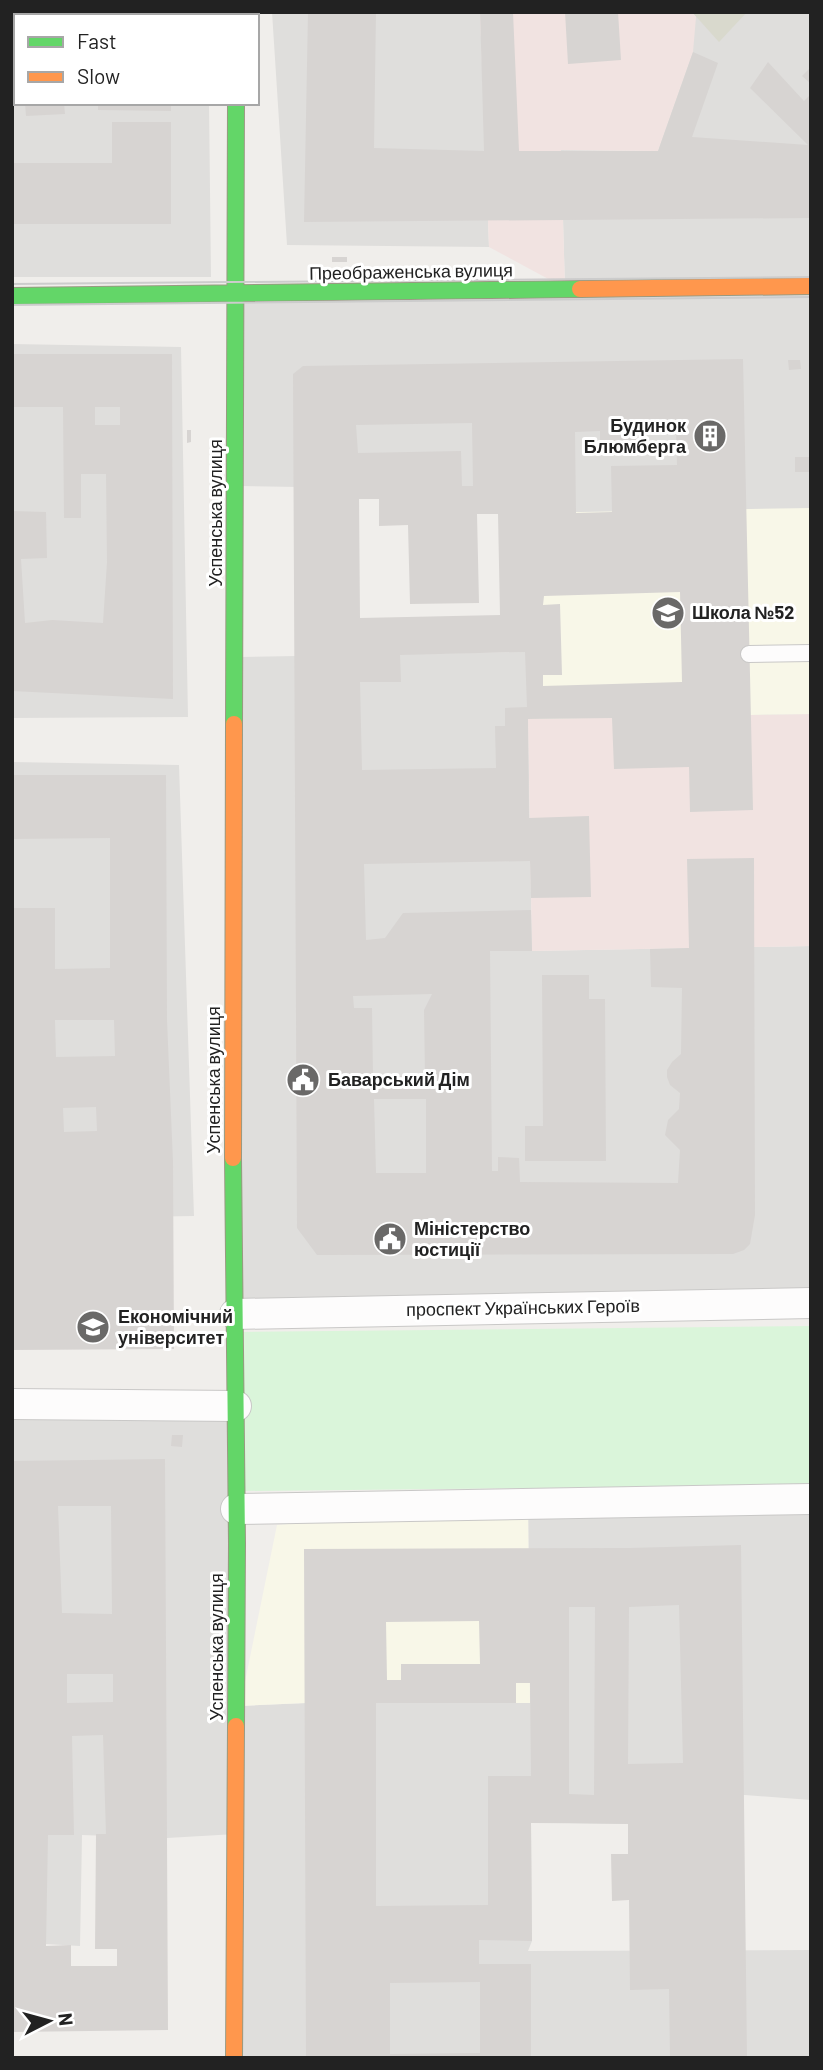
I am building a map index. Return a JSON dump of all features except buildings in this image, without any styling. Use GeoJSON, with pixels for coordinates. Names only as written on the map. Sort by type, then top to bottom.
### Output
{"type":"FeatureCollection","features":[{"type":"Feature","properties":{"kind":"street","name":"Успенська вулиця"},"geometry":{"type":"LineString","coordinates":[[234,2058],[236,105]]}},
{"type":"Feature","properties":{"kind":"street","name":"Преображенська вулиця"},"geometry":{"type":"LineString","coordinates":[[12,296],[811,286]]}},
{"type":"Feature","properties":{"kind":"street","name":"проспект Українських Героїв"},"geometry":{"type":"LineString","coordinates":[[235,1314],[811,1303]]}},
{"type":"Feature","properties":{"kind":"street"},"geometry":{"type":"LineString","coordinates":[[12,1404],[236,1406]]}},
{"type":"Feature","properties":{"kind":"street"},"geometry":{"type":"LineString","coordinates":[[236,1509],[811,1499]]}},
{"type":"Feature","properties":{"kind":"lane"},"geometry":{"type":"LineString","coordinates":[[749,654],[811,653]]}},
{"type":"Feature","properties":{"kind":"shaded area"},"geometry":{"type":"Polygon","coordinates":[[[12,12],[208,12],[14,14],[14,105],[209,105],[211,277],[12,277],[12,12]]]}},
{"type":"Feature","properties":{"kind":"shaded area"},"geometry":{"type":"Polygon","coordinates":[[[272,12],[480,12],[489,247],[287,245],[272,12]]]}},
{"type":"Feature","properties":{"kind":"shaded area"},"geometry":{"type":"Polygon","coordinates":[[[480,12],[692,12],[696,17],[693,52],[658,151],[561,150],[565,288],[489,247],[480,12]]]}},
{"type":"Feature","properties":{"kind":"shaded area"},"geometry":{"type":"Polygon","coordinates":[[[692,12],[811,12],[811,285],[565,288],[561,150],[658,151],[696,17],[692,12]]]}},
{"type":"Feature","properties":{"kind":"shaded area"},"geometry":{"type":"Polygon","coordinates":[[[692,12],[747,12],[719,42],[692,12]]]}},
{"type":"Feature","properties":{"kind":"shaded area"},"geometry":{"type":"Polygon","coordinates":[[[811,288],[811,714],[528,720],[532,951],[811,946],[811,1301],[238,1308],[239,657],[525,652],[524,513],[359,488],[240,486],[238,297],[811,288]]]}},
{"type":"Feature","properties":{"kind":"shaded area"},"geometry":{"type":"Polygon","coordinates":[[[12,344],[181,347],[188,717],[12,718],[12,344]]]}},
{"type":"Feature","properties":{"kind":"shaded area","name":"Школа №52"},"geometry":{"type":"Polygon","coordinates":[[[811,508],[811,714],[528,719],[524,513],[811,508]]]}},
{"type":"Feature","properties":{"kind":"shaded area"},"geometry":{"type":"Polygon","coordinates":[[[811,714],[811,946],[532,951],[528,719],[811,714]]]}},
{"type":"Feature","properties":{"kind":"shaded area"},"geometry":{"type":"Polygon","coordinates":[[[12,762],[179,765],[194,1216],[12,1219],[12,762]]]}},
{"type":"Feature","properties":{"kind":"shaded area"},"geometry":{"type":"Polygon","coordinates":[[[12,1407],[233,1410],[236,1834],[167,1838],[82,1835],[80,1946],[12,1942],[12,1407]]]}},
{"type":"Feature","properties":{"kind":"shaded area"},"geometry":{"type":"Polygon","coordinates":[[[811,1500],[811,1800],[745,1795],[628,1797],[628,1824],[531,1823],[532,1941],[528,1951],[811,1950],[811,2058],[236,2058],[240,1706],[530,1702],[528,1502],[811,1500]]]}},
{"type":"Feature","properties":{"kind":"shaded area"},"geometry":{"type":"Polygon","coordinates":[[[528,1502],[530,1703],[306,1703],[240,1706],[277,1525],[528,1502]]]}},
{"type":"Feature","properties":{"kind":"green space"},"geometry":{"type":"Polygon","coordinates":[[[811,1326],[811,1485],[243,1491],[241,1332],[811,1326]]]}},
{"type":"Feature","properties":{"kind":"tram line"},"geometry":{"type":"LineString","coordinates":[[12,284],[811,277]]}},
{"type":"Feature","properties":{"kind":"tram line"},"geometry":{"type":"LineString","coordinates":[[12,305],[811,297]]}},
{"type":"Feature","properties":{"kind":"traffic: fast"},"geometry":{"type":"LineString","coordinates":[[234,724],[236,105]]}},
{"type":"Feature","properties":{"kind":"traffic: fast"},"geometry":{"type":"LineString","coordinates":[[12,296],[580,289]]}},
{"type":"Feature","properties":{"kind":"traffic: fast"},"geometry":{"type":"LineString","coordinates":[[233,1158],[236,1726]]}},
{"type":"Feature","properties":{"kind":"traffic: slow"},"geometry":{"type":"LineString","coordinates":[[580,289],[811,286]]}},
{"type":"Feature","properties":{"kind":"traffic: slow"},"geometry":{"type":"LineString","coordinates":[[233,1158],[234,724]]}},
{"type":"Feature","properties":{"kind":"traffic: slow"},"geometry":{"type":"LineString","coordinates":[[234,2058],[236,1726]]}},
{"type":"Feature","properties":{"kind":"place","name":"Будинок Блюмберга"},"geometry":{"type":"Point","coordinates":[710,436]}},
{"type":"Feature","properties":{"kind":"place","name":"Школа №52"},"geometry":{"type":"Point","coordinates":[668,613]}},
{"type":"Feature","properties":{"kind":"place","name":"Баварський Дім"},"geometry":{"type":"Point","coordinates":[303,1080]}},
{"type":"Feature","properties":{"kind":"place","name":"Міністерство юстиції"},"geometry":{"type":"Point","coordinates":[390,1239]}},
{"type":"Feature","properties":{"kind":"place","name":"Економічний університет"},"geometry":{"type":"Point","coordinates":[93,1327]}}]}
